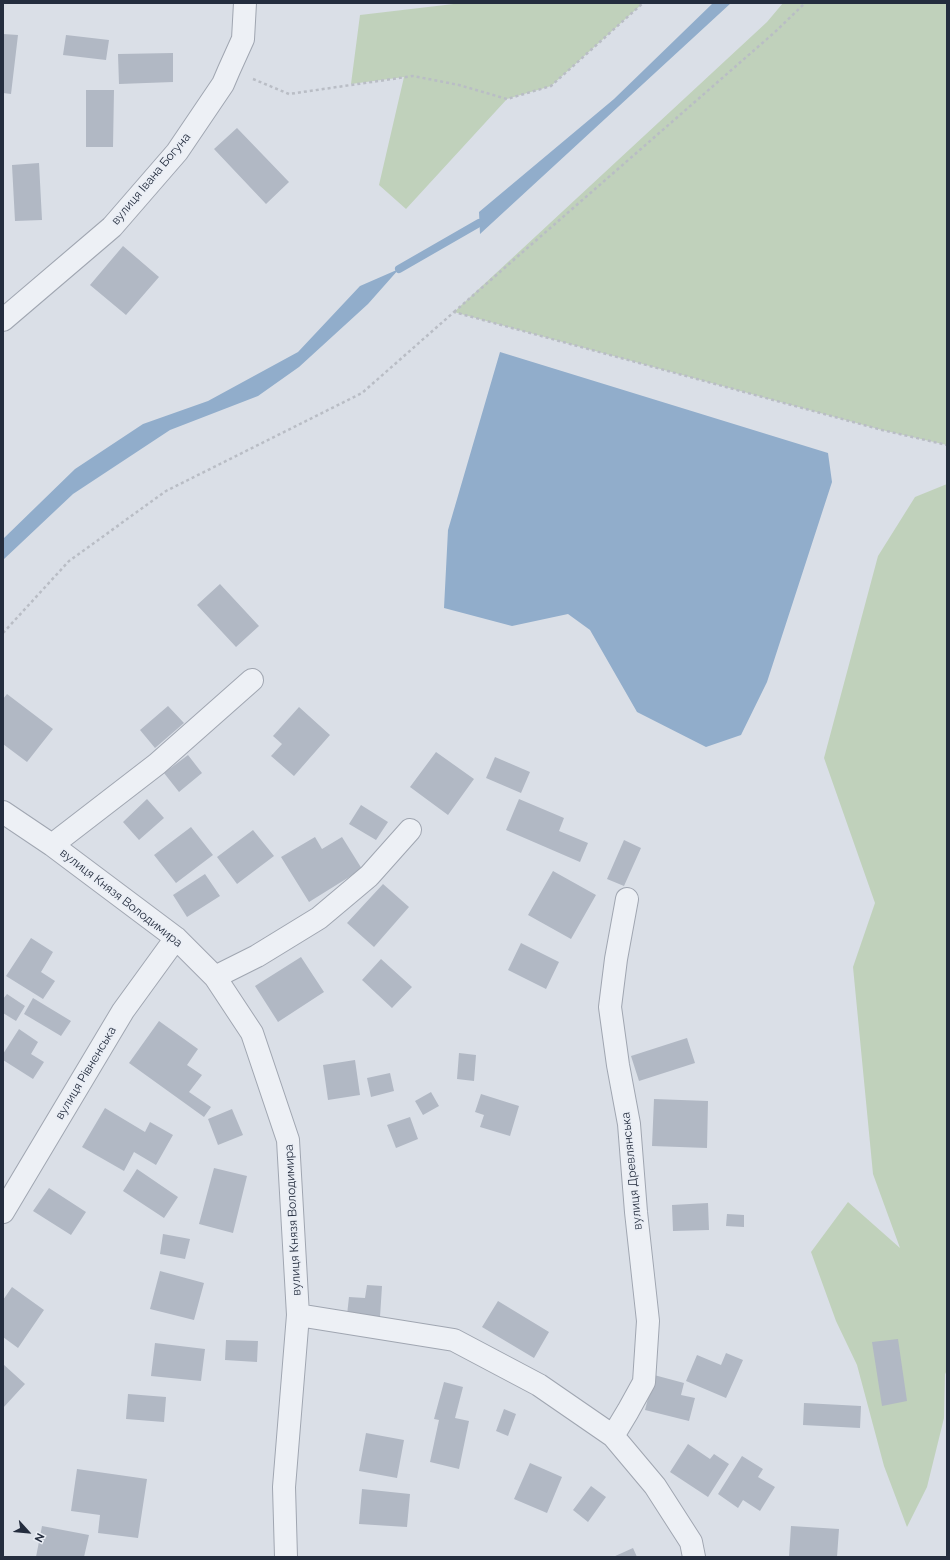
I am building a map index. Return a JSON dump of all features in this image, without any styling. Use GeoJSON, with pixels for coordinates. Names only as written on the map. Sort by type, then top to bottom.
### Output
{"type":"FeatureCollection","features":[{"type":"Feature","properties":{"kind":"street","name":"вулиця Івана Богуна"},"geometry":{"type":"LineString","coordinates":[[3,320],[112,227],[177,152],[223,84],[243,39],[245,3]]}},
{"type":"Feature","properties":{"kind":"street"},"geometry":{"type":"LineString","coordinates":[[52,845],[157,764],[252,680]]}},
{"type":"Feature","properties":{"kind":"street","name":"вулиця Князя Володимира"},"geometry":{"type":"LineString","coordinates":[[3,812],[52,845],[176,938],[215,977],[252,1033],[288,1140],[298,1316],[284,1487],[286,1557]]}},
{"type":"Feature","properties":{"kind":"street"},"geometry":{"type":"LineString","coordinates":[[215,977],[257,956],[320,918],[370,876],[410,830]]}},
{"type":"Feature","properties":{"kind":"street","name":"вулиця Древлянська"},"geometry":{"type":"LineString","coordinates":[[613,1436],[644,1382],[648,1321],[636,1212],[629,1124],[618,1065],[610,1008],[616,959],[627,899]]}},
{"type":"Feature","properties":{"kind":"street","name":"вулиця Рівненська"},"geometry":{"type":"LineString","coordinates":[[3,1212],[123,1011],[176,938]]}},
{"type":"Feature","properties":{"kind":"street"},"geometry":{"type":"LineString","coordinates":[[298,1316],[454,1340],[539,1385],[613,1436],[656,1486],[691,1542],[694,1557]]}},
{"type":"Feature","properties":{"kind":"path"},"geometry":{"type":"LineString","coordinates":[[229,70],[289,94],[413,76],[459,85],[507,99],[551,86],[643,3]]}},
{"type":"Feature","properties":{"kind":"path"},"geometry":{"type":"LineString","coordinates":[[3,633],[68,561],[166,491],[362,393],[775,32],[804,3]]}},
{"type":"Feature","properties":{"kind":"path"},"geometry":{"type":"LineString","coordinates":[[454,312],[882,430],[947,445]]}},
{"type":"Feature","properties":{"kind":"green space"},"geometry":{"type":"Polygon","coordinates":[[[462,3],[643,3],[551,86],[507,99],[406,209],[379,185],[404,77],[351,84],[360,15],[462,3]]]}},
{"type":"Feature","properties":{"kind":"green space"},"geometry":{"type":"Polygon","coordinates":[[[783,3],[947,3],[947,445],[882,430],[454,312],[767,22],[783,3]]]}},
{"type":"Feature","properties":{"kind":"green space"},"geometry":{"type":"Polygon","coordinates":[[[947,484],[947,1377],[945,1372],[944,1418],[927,1487],[907,1527],[884,1466],[857,1365],[836,1321],[811,1252],[848,1202],[900,1248],[873,1174],[853,967],[875,903],[824,758],[878,556],[915,497],[947,484]]]}},
{"type":"Feature","properties":{"kind":"water"},"geometry":{"type":"Polygon","coordinates":[[[713,3],[731,3],[480,234],[479,212],[614,99],[713,3]]]}},
{"type":"Feature","properties":{"kind":"water"},"geometry":{"type":"Polygon","coordinates":[[[399,269],[368,304],[299,367],[258,396],[170,430],[73,494],[3,560],[3,539],[75,469],[143,424],[208,401],[298,352],[360,286],[399,269]]]}},
{"type":"Feature","properties":{"kind":"water"},"geometry":{"type":"Polygon","coordinates":[[[500,352],[828,453],[832,482],[767,682],[741,735],[706,747],[637,712],[590,630],[568,614],[512,626],[444,608],[448,530],[500,352]]]}},
{"type":"Feature","properties":{"kind":"building"},"geometry":{"type":"Polygon","coordinates":[[[3,34],[18,35],[11,94],[3,93],[3,34]]]}},
{"type":"Feature","properties":{"kind":"building"},"geometry":{"type":"Polygon","coordinates":[[[66,35],[109,40],[106,60],[63,55],[66,35]]]}},
{"type":"Feature","properties":{"kind":"building"},"geometry":{"type":"Polygon","coordinates":[[[173,53],[173,82],[119,84],[118,54],[173,53]]]}},
{"type":"Feature","properties":{"kind":"building"},"geometry":{"type":"Polygon","coordinates":[[[86,90],[114,90],[113,147],[86,147],[86,90]]]}},
{"type":"Feature","properties":{"kind":"building"},"geometry":{"type":"Polygon","coordinates":[[[237,128],[289,182],[266,204],[214,149],[237,128]]]}},
{"type":"Feature","properties":{"kind":"building"},"geometry":{"type":"Polygon","coordinates":[[[39,163],[42,220],[15,221],[12,165],[39,163]]]}},
{"type":"Feature","properties":{"kind":"building"},"geometry":{"type":"Polygon","coordinates":[[[123,246],[159,277],[126,315],[90,285],[123,246]]]}},
{"type":"Feature","properties":{"kind":"building"},"geometry":{"type":"Polygon","coordinates":[[[220,584],[259,626],[236,647],[197,605],[220,584]]]}},
{"type":"Feature","properties":{"kind":"building"},"geometry":{"type":"Polygon","coordinates":[[[7,694],[53,729],[27,762],[3,744],[3,699],[7,694]]]}},
{"type":"Feature","properties":{"kind":"building"},"geometry":{"type":"Polygon","coordinates":[[[168,706],[184,723],[155,748],[140,730],[168,706]]]}},
{"type":"Feature","properties":{"kind":"building"},"geometry":{"type":"Polygon","coordinates":[[[299,707],[330,735],[294,776],[271,756],[282,744],[273,736],[299,707]]]}},
{"type":"Feature","properties":{"kind":"building"},"geometry":{"type":"Polygon","coordinates":[[[436,752],[474,779],[448,815],[410,787],[436,752]]]}},
{"type":"Feature","properties":{"kind":"building"},"geometry":{"type":"Polygon","coordinates":[[[188,755],[202,773],[179,792],[164,773],[188,755]]]}},
{"type":"Feature","properties":{"kind":"building"},"geometry":{"type":"Polygon","coordinates":[[[495,757],[530,772],[521,793],[486,778],[495,757]]]}},
{"type":"Feature","properties":{"kind":"building"},"geometry":{"type":"Polygon","coordinates":[[[147,799],[164,818],[139,840],[123,822],[147,799]]]}},
{"type":"Feature","properties":{"kind":"building"},"geometry":{"type":"Polygon","coordinates":[[[519,799],[564,818],[559,831],[588,843],[580,862],[506,830],[519,799]]]}},
{"type":"Feature","properties":{"kind":"building"},"geometry":{"type":"Polygon","coordinates":[[[361,805],[388,822],[376,840],[349,824],[361,805]]]}},
{"type":"Feature","properties":{"kind":"building"},"geometry":{"type":"Polygon","coordinates":[[[191,827],[213,855],[176,883],[154,855],[191,827]]]}},
{"type":"Feature","properties":{"kind":"building"},"geometry":{"type":"Polygon","coordinates":[[[253,830],[274,856],[237,884],[217,857],[253,830]]]}},
{"type":"Feature","properties":{"kind":"building"},"geometry":{"type":"Polygon","coordinates":[[[315,837],[322,849],[342,837],[362,869],[309,902],[281,857],[315,837]]]}},
{"type":"Feature","properties":{"kind":"building"},"geometry":{"type":"Polygon","coordinates":[[[624,840],[641,848],[624,886],[607,879],[624,840]]]}},
{"type":"Feature","properties":{"kind":"building"},"geometry":{"type":"Polygon","coordinates":[[[553,871],[596,895],[571,939],[528,915],[553,871]]]}},
{"type":"Feature","properties":{"kind":"building"},"geometry":{"type":"Polygon","coordinates":[[[205,874],[220,896],[187,917],[173,895],[205,874]]]}},
{"type":"Feature","properties":{"kind":"building"},"geometry":{"type":"Polygon","coordinates":[[[383,884],[409,907],[374,947],[347,923],[383,884]]]}},
{"type":"Feature","properties":{"kind":"building"},"geometry":{"type":"Polygon","coordinates":[[[31,938],[53,952],[41,972],[55,981],[43,999],[6,976],[31,938]]]}},
{"type":"Feature","properties":{"kind":"building"},"geometry":{"type":"Polygon","coordinates":[[[521,943],[559,962],[546,989],[508,970],[521,943]]]}},
{"type":"Feature","properties":{"kind":"building"},"geometry":{"type":"Polygon","coordinates":[[[301,957],[324,992],[278,1022],[255,986],[301,957]]]}},
{"type":"Feature","properties":{"kind":"building"},"geometry":{"type":"Polygon","coordinates":[[[381,959],[412,987],[392,1008],[362,980],[381,959]]]}},
{"type":"Feature","properties":{"kind":"building"},"geometry":{"type":"Polygon","coordinates":[[[7,994],[25,1006],[16,1021],[3,1013],[3,999],[7,994]]]}},
{"type":"Feature","properties":{"kind":"building"},"geometry":{"type":"Polygon","coordinates":[[[33,998],[71,1021],[61,1036],[24,1014],[33,998]]]}},
{"type":"Feature","properties":{"kind":"building"},"geometry":{"type":"Polygon","coordinates":[[[159,1021],[198,1049],[187,1065],[202,1075],[189,1092],[211,1107],[204,1117],[129,1063],[159,1021]]]}},
{"type":"Feature","properties":{"kind":"building"},"geometry":{"type":"Polygon","coordinates":[[[19,1029],[38,1042],[31,1054],[44,1062],[33,1079],[3,1060],[3,1054],[19,1029]]]}},
{"type":"Feature","properties":{"kind":"building"},"geometry":{"type":"Polygon","coordinates":[[[687,1038],[695,1063],[639,1081],[631,1056],[687,1038]]]}},
{"type":"Feature","properties":{"kind":"building"},"geometry":{"type":"Polygon","coordinates":[[[459,1053],[476,1055],[474,1081],[457,1079],[459,1053]]]}},
{"type":"Feature","properties":{"kind":"building"},"geometry":{"type":"Polygon","coordinates":[[[355,1060],[360,1095],[328,1100],[323,1065],[355,1060]]]}},
{"type":"Feature","properties":{"kind":"building"},"geometry":{"type":"Polygon","coordinates":[[[390,1073],[394,1091],[371,1097],[367,1078],[390,1073]]]}},
{"type":"Feature","properties":{"kind":"building"},"geometry":{"type":"Polygon","coordinates":[[[431,1092],[439,1106],[423,1115],[415,1101],[431,1092]]]}},
{"type":"Feature","properties":{"kind":"building"},"geometry":{"type":"Polygon","coordinates":[[[481,1094],[519,1106],[510,1136],[480,1127],[484,1115],[475,1112],[481,1094]]]}},
{"type":"Feature","properties":{"kind":"building"},"geometry":{"type":"Polygon","coordinates":[[[654,1099],[708,1101],[707,1148],[652,1146],[654,1099]]]}},
{"type":"Feature","properties":{"kind":"building"},"geometry":{"type":"Polygon","coordinates":[[[105,1108],[145,1132],[150,1122],[173,1135],[156,1165],[134,1152],[124,1171],[82,1147],[105,1108]]]}},
{"type":"Feature","properties":{"kind":"building"},"geometry":{"type":"Polygon","coordinates":[[[232,1109],[243,1135],[218,1145],[208,1119],[232,1109]]]}},
{"type":"Feature","properties":{"kind":"building"},"geometry":{"type":"Polygon","coordinates":[[[410,1117],[418,1139],[396,1148],[387,1125],[410,1117]]]}},
{"type":"Feature","properties":{"kind":"building"},"geometry":{"type":"Polygon","coordinates":[[[214,1168],[247,1176],[233,1233],[199,1224],[214,1168]]]}},
{"type":"Feature","properties":{"kind":"building"},"geometry":{"type":"Polygon","coordinates":[[[137,1169],[178,1197],[164,1218],[123,1191],[137,1169]]]}},
{"type":"Feature","properties":{"kind":"building"},"geometry":{"type":"Polygon","coordinates":[[[49,1188],[86,1212],[71,1235],[33,1211],[49,1188]]]}},
{"type":"Feature","properties":{"kind":"building"},"geometry":{"type":"Polygon","coordinates":[[[708,1203],[709,1230],[673,1231],[672,1205],[708,1203]]]}},
{"type":"Feature","properties":{"kind":"building"},"geometry":{"type":"Polygon","coordinates":[[[727,1214],[744,1215],[744,1227],[726,1226],[727,1214]]]}},
{"type":"Feature","properties":{"kind":"building"},"geometry":{"type":"Polygon","coordinates":[[[163,1234],[190,1239],[185,1259],[160,1254],[163,1234]]]}},
{"type":"Feature","properties":{"kind":"building"},"geometry":{"type":"Polygon","coordinates":[[[160,1271],[204,1283],[194,1320],[150,1309],[160,1271]]]}},
{"type":"Feature","properties":{"kind":"building"},"geometry":{"type":"Polygon","coordinates":[[[367,1285],[382,1286],[380,1317],[347,1315],[349,1297],[365,1298],[367,1285]]]}},
{"type":"Feature","properties":{"kind":"building"},"geometry":{"type":"Polygon","coordinates":[[[12,1287],[44,1310],[18,1348],[3,1337],[3,1300],[12,1287]]]}},
{"type":"Feature","properties":{"kind":"building"},"geometry":{"type":"Polygon","coordinates":[[[498,1301],[549,1332],[534,1358],[482,1327],[498,1301]]]}},
{"type":"Feature","properties":{"kind":"building"},"geometry":{"type":"Polygon","coordinates":[[[898,1339],[907,1401],[882,1406],[872,1342],[898,1339]]]}},
{"type":"Feature","properties":{"kind":"building"},"geometry":{"type":"Polygon","coordinates":[[[226,1340],[258,1341],[257,1362],[225,1360],[226,1340]]]}},
{"type":"Feature","properties":{"kind":"building"},"geometry":{"type":"Polygon","coordinates":[[[155,1343],[205,1349],[201,1381],[151,1376],[155,1343]]]}},
{"type":"Feature","properties":{"kind":"building"},"geometry":{"type":"Polygon","coordinates":[[[726,1353],[743,1360],[726,1398],[686,1381],[697,1355],[721,1365],[726,1353]]]}},
{"type":"Feature","properties":{"kind":"building"},"geometry":{"type":"Polygon","coordinates":[[[3,1364],[25,1384],[3,1408],[3,1364]]]}},
{"type":"Feature","properties":{"kind":"building"},"geometry":{"type":"Polygon","coordinates":[[[654,1375],[684,1383],[681,1395],[695,1398],[689,1421],[645,1410],[654,1375]]]}},
{"type":"Feature","properties":{"kind":"building"},"geometry":{"type":"Polygon","coordinates":[[[444,1382],[463,1387],[455,1418],[469,1421],[459,1469],[430,1462],[439,1420],[434,1419],[444,1382]]]}},
{"type":"Feature","properties":{"kind":"building"},"geometry":{"type":"Polygon","coordinates":[[[128,1394],[166,1397],[164,1422],[126,1419],[128,1394]]]}},
{"type":"Feature","properties":{"kind":"building"},"geometry":{"type":"Polygon","coordinates":[[[804,1403],[861,1406],[860,1428],[803,1425],[804,1403]]]}},
{"type":"Feature","properties":{"kind":"building"},"geometry":{"type":"Polygon","coordinates":[[[504,1409],[516,1414],[508,1436],[496,1431],[504,1409]]]}},
{"type":"Feature","properties":{"kind":"building"},"geometry":{"type":"Polygon","coordinates":[[[366,1433],[404,1440],[397,1478],[359,1471],[366,1433]]]}},
{"type":"Feature","properties":{"kind":"building"},"geometry":{"type":"Polygon","coordinates":[[[688,1444],[710,1459],[714,1454],[729,1464],[708,1497],[670,1472],[688,1444]]]}},
{"type":"Feature","properties":{"kind":"building"},"geometry":{"type":"Polygon","coordinates":[[[742,1456],[763,1469],[758,1477],[775,1487],[760,1511],[743,1500],[738,1508],[718,1494],[742,1456]]]}},
{"type":"Feature","properties":{"kind":"building"},"geometry":{"type":"Polygon","coordinates":[[[530,1463],[562,1477],[547,1513],[514,1499],[530,1463]]]}},
{"type":"Feature","properties":{"kind":"building"},"geometry":{"type":"Polygon","coordinates":[[[77,1469],[147,1479],[138,1538],[98,1533],[100,1515],[71,1511],[77,1469]]]}},
{"type":"Feature","properties":{"kind":"building"},"geometry":{"type":"Polygon","coordinates":[[[591,1486],[606,1497],[588,1522],[573,1510],[591,1486]]]}},
{"type":"Feature","properties":{"kind":"building"},"geometry":{"type":"Polygon","coordinates":[[[362,1489],[410,1494],[407,1527],[359,1524],[362,1489]]]}},
{"type":"Feature","properties":{"kind":"building"},"geometry":{"type":"Polygon","coordinates":[[[42,1526],[89,1535],[84,1557],[36,1557],[42,1526]]]}},
{"type":"Feature","properties":{"kind":"building"},"geometry":{"type":"Polygon","coordinates":[[[791,1526],[839,1529],[837,1557],[789,1557],[791,1526]]]}},
{"type":"Feature","properties":{"kind":"building"},"geometry":{"type":"Polygon","coordinates":[[[633,1548],[637,1557],[613,1557],[633,1548]]]}},
{"type":"Feature","properties":{"kind":"waterway"},"geometry":{"type":"LineString","coordinates":[[399,269],[479,223]]}}]}
